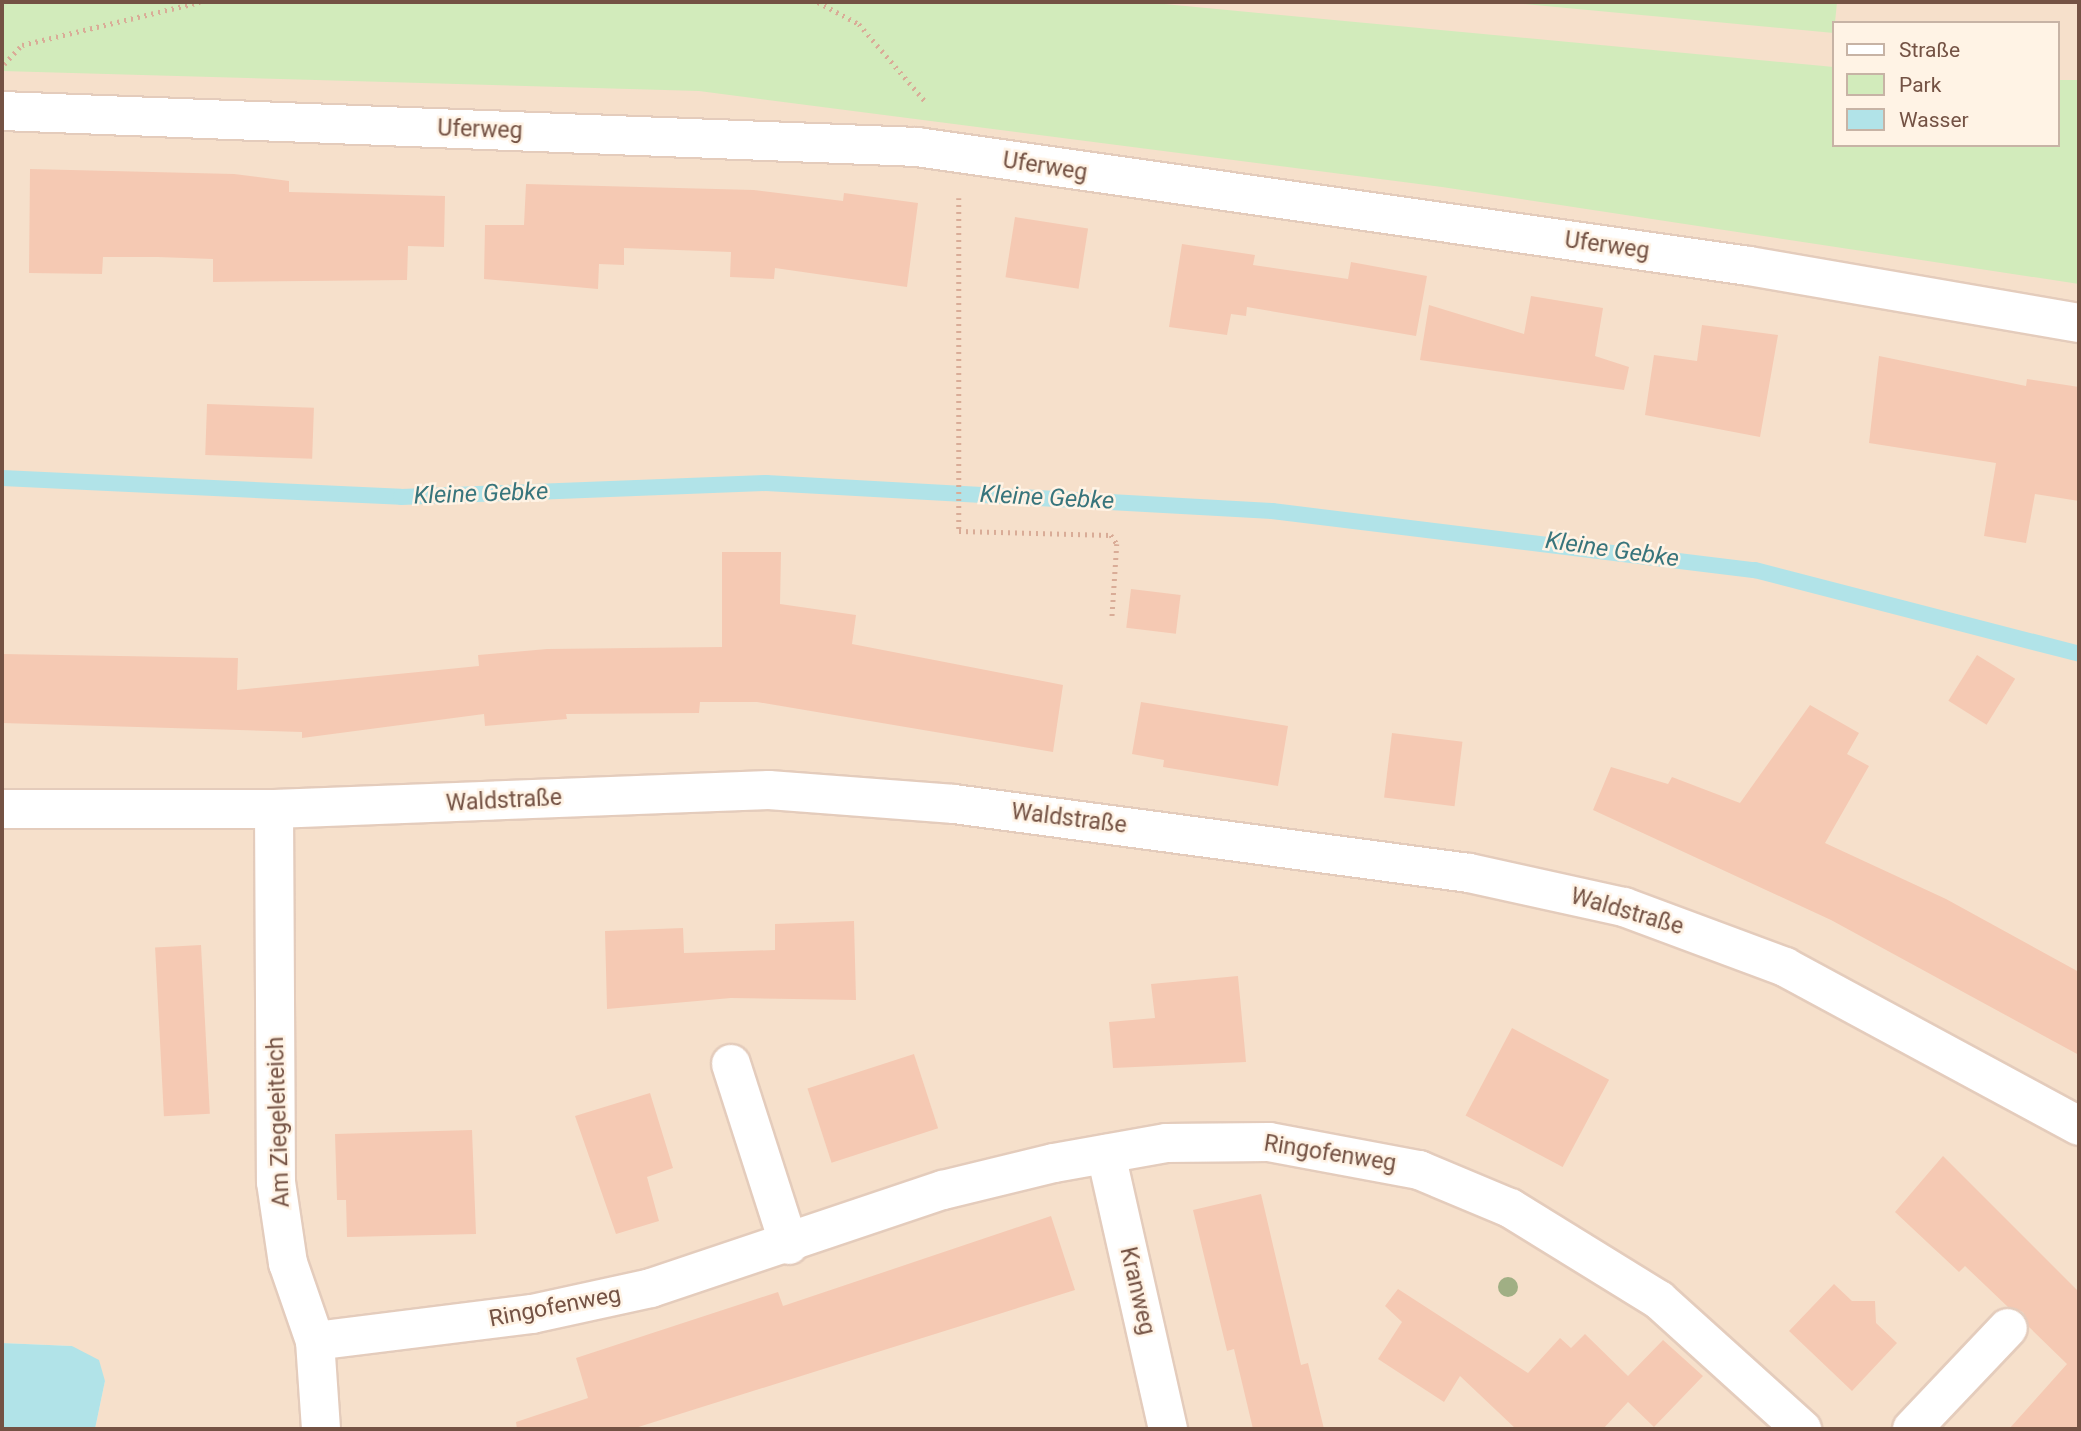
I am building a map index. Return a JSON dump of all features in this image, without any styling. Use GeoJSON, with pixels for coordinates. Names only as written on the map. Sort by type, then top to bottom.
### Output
{"type":"FeatureCollection","features":[{"type":"Feature","properties":{"kind":"street","name":"Uferweg"},"geometry":{"type":"LineString","coordinates":[[3,92],[817,140],[959,155],[1749,266],[2079,323]]}},
{"type":"Feature","properties":{"kind":"street","name":"Waldstraße"},"geometry":{"type":"LineString","coordinates":[[2,809],[274,809],[769,790],[954,804],[1469,873],[1624,907],[1785,967],[2079,1126]]}},
{"type":"Feature","properties":{"kind":"street","name":"Am Ziegeleiteich"},"geometry":{"type":"LineString","coordinates":[[274,809],[276,1182],[288,1263],[315,1340],[321,1429]]}},
{"type":"Feature","properties":{"kind":"street"},"geometry":{"type":"LineString","coordinates":[[731,1064],[789,1245]]}},
{"type":"Feature","properties":{"kind":"street","name":"Ringofenweg"},"geometry":{"type":"LineString","coordinates":[[315,1340],[532,1314],[651,1289],[789,1245],[943,1190],[1106,1154],[1197,1140],[1269,1142],[1374,1158],[1466,1188],[1628,1278],[1781,1423]]}},
{"type":"Feature","properties":{"kind":"street","name":"Kranweg"},"geometry":{"type":"LineString","coordinates":[[1106,1154],[1168,1429]]}},
{"type":"Feature","properties":{"kind":"street"},"geometry":{"type":"LineString","coordinates":[[1912,1429],[2008,1328]]}},
{"type":"Feature","properties":{"kind":"path"},"geometry":{"type":"LineString","coordinates":[[3,92],[5,61],[22,45],[200,2]]}},
{"type":"Feature","properties":{"kind":"path"},"geometry":{"type":"LineString","coordinates":[[818,2],[859,24],[925,101],[959,155],[959,531],[1111,535],[1117,544],[1112,619]]}},
{"type":"Feature","properties":{"kind":"shaded area"},"geometry":{"type":"Polygon","coordinates":[[[2,2],[2079,2],[2079,1429],[95,1429],[105,1381],[72,1346],[2,1343],[2,2]]]}},
{"type":"Feature","properties":{"kind":"green space"},"geometry":{"type":"Polygon","coordinates":[[[2,2],[1143,2],[1832,67],[1832,147],[2060,147],[2060,80],[2079,80],[2079,284],[1442,187],[699,91],[2,71],[2,2]]]}},
{"type":"Feature","properties":{"kind":"green space"},"geometry":{"type":"Polygon","coordinates":[[[1502,2],[1837,2],[1832,33],[1502,2]]]}},
{"type":"Feature","properties":{"kind":"water"},"geometry":{"type":"Polygon","coordinates":[[[2,1343],[72,1346],[99,1360],[105,1381],[95,1429],[2,1429],[2,1343]]]}},
{"type":"Feature","properties":{"kind":"building"},"geometry":{"type":"Polygon","coordinates":[[[30,169],[234,174],[289,181],[289,192],[445,196],[444,247],[408,246],[407,280],[213,282],[213,259],[158,257],[103,257],[102,274],[29,273],[30,169]]]}},
{"type":"Feature","properties":{"kind":"building"},"geometry":{"type":"Polygon","coordinates":[[[526,184],[754,190],[843,201],[844,193],[918,203],[907,287],[775,268],[774,279],[730,277],[731,252],[624,248],[624,265],[599,264],[598,289],[484,279],[485,225],[524,225],[526,184]]]}},
{"type":"Feature","properties":{"kind":"building"},"geometry":{"type":"Polygon","coordinates":[[[1015,217],[1088,229],[1079,289],[1005,277],[1015,217]]]}},
{"type":"Feature","properties":{"kind":"building"},"geometry":{"type":"Polygon","coordinates":[[[1182,244],[1255,255],[1253,265],[1348,279],[1351,262],[1427,276],[1416,336],[1247,307],[1246,316],[1231,314],[1227,335],[1169,327],[1182,244]]]}},
{"type":"Feature","properties":{"kind":"building"},"geometry":{"type":"Polygon","coordinates":[[[1531,296],[1603,308],[1595,356],[1629,367],[1624,390],[1420,360],[1429,305],[1524,334],[1531,296]]]}},
{"type":"Feature","properties":{"kind":"building"},"geometry":{"type":"Polygon","coordinates":[[[1702,325],[1778,335],[1760,437],[1645,415],[1654,355],[1697,361],[1702,325]]]}},
{"type":"Feature","properties":{"kind":"building"},"geometry":{"type":"Polygon","coordinates":[[[1879,356],[2026,386],[2027,379],[2079,387],[2079,501],[2035,494],[2026,543],[1984,536],[1996,463],[1869,443],[1879,356]]]}},
{"type":"Feature","properties":{"kind":"building"},"geometry":{"type":"Polygon","coordinates":[[[207,404],[314,408],[312,459],[205,455],[207,404]]]}},
{"type":"Feature","properties":{"kind":"building"},"geometry":{"type":"Polygon","coordinates":[[[722,552],[781,552],[780,604],[856,615],[852,644],[1063,685],[1053,752],[757,702],[700,702],[699,713],[566,714],[567,719],[485,726],[484,714],[302,738],[302,732],[2,723],[2,654],[238,658],[237,690],[479,666],[478,655],[547,649],[722,647],[722,552]]]}},
{"type":"Feature","properties":{"kind":"building"},"geometry":{"type":"Polygon","coordinates":[[[1131,589],[1181,595],[1176,634],[1126,628],[1131,589]]]}},
{"type":"Feature","properties":{"kind":"building"},"geometry":{"type":"Polygon","coordinates":[[[1977,655],[2015,679],[1987,725],[1948,701],[1977,655]]]}},
{"type":"Feature","properties":{"kind":"building"},"geometry":{"type":"Polygon","coordinates":[[[1141,702],[1288,726],[1278,786],[1163,767],[1164,760],[1132,754],[1141,702]]]}},
{"type":"Feature","properties":{"kind":"building"},"geometry":{"type":"Polygon","coordinates":[[[1810,705],[1859,733],[1847,754],[1869,766],[1825,843],[1946,899],[2079,972],[2079,1055],[1831,920],[1593,810],[1611,767],[1668,784],[1672,777],[1740,803],[1810,705]]]}},
{"type":"Feature","properties":{"kind":"building"},"geometry":{"type":"Polygon","coordinates":[[[1392,733],[1462,742],[1455,806],[1384,798],[1392,733]]]}},
{"type":"Feature","properties":{"kind":"building"},"geometry":{"type":"Polygon","coordinates":[[[854,921],[856,1000],[731,998],[607,1009],[605,931],[683,928],[684,953],[775,950],[775,924],[854,921]]]}},
{"type":"Feature","properties":{"kind":"building"},"geometry":{"type":"Polygon","coordinates":[[[201,945],[210,1114],[164,1116],[155,947],[201,945]]]}},
{"type":"Feature","properties":{"kind":"building"},"geometry":{"type":"Polygon","coordinates":[[[1238,976],[1246,1062],[1113,1068],[1109,1022],[1155,1018],[1151,984],[1238,976]]]}},
{"type":"Feature","properties":{"kind":"building"},"geometry":{"type":"Polygon","coordinates":[[[1512,1028],[1609,1080],[1563,1167],[1466,1115],[1512,1028]]]}},
{"type":"Feature","properties":{"kind":"building"},"geometry":{"type":"Polygon","coordinates":[[[914,1054],[938,1128],[832,1163],[807,1089],[914,1054]]]}},
{"type":"Feature","properties":{"kind":"building"},"geometry":{"type":"Polygon","coordinates":[[[650,1093],[673,1168],[647,1177],[659,1221],[616,1234],[575,1116],[650,1093]]]}},
{"type":"Feature","properties":{"kind":"building"},"geometry":{"type":"Polygon","coordinates":[[[472,1130],[476,1234],[347,1237],[346,1200],[337,1200],[335,1134],[472,1130]]]}},
{"type":"Feature","properties":{"kind":"building"},"geometry":{"type":"Polygon","coordinates":[[[1943,1156],[2079,1292],[2079,1429],[2009,1429],[2067,1364],[2029,1327],[2023,1312],[2008,1307],[1965,1266],[1959,1272],[1895,1212],[1943,1156]]]}},
{"type":"Feature","properties":{"kind":"building"},"geometry":{"type":"Polygon","coordinates":[[[1261,1194],[1301,1365],[1308,1363],[1324,1429],[1253,1429],[1234,1349],[1227,1351],[1193,1210],[1261,1194]]]}},
{"type":"Feature","properties":{"kind":"building"},"geometry":{"type":"Polygon","coordinates":[[[1051,1216],[1075,1290],[632,1429],[517,1429],[516,1422],[588,1398],[576,1358],[778,1292],[783,1306],[1051,1216]]]}},
{"type":"Feature","properties":{"kind":"building"},"geometry":{"type":"Polygon","coordinates":[[[1834,1284],[1852,1301],[1875,1301],[1876,1323],[1897,1343],[1852,1391],[1789,1331],[1834,1284]]]}},
{"type":"Feature","properties":{"kind":"building"},"geometry":{"type":"Polygon","coordinates":[[[1398,1289],[1528,1373],[1560,1338],[1571,1348],[1585,1334],[1628,1376],[1663,1340],[1703,1376],[1654,1427],[1628,1402],[1603,1429],[1516,1429],[1460,1376],[1444,1402],[1378,1359],[1402,1322],[1385,1306],[1398,1289]]]}},
{"type":"Feature","properties":{"kind":"waterway","name":"Kleine Gebke"},"geometry":{"type":"LineString","coordinates":[[2,478],[401,497],[766,483],[1272,511],[1755,570],[2079,654]]}}]}
